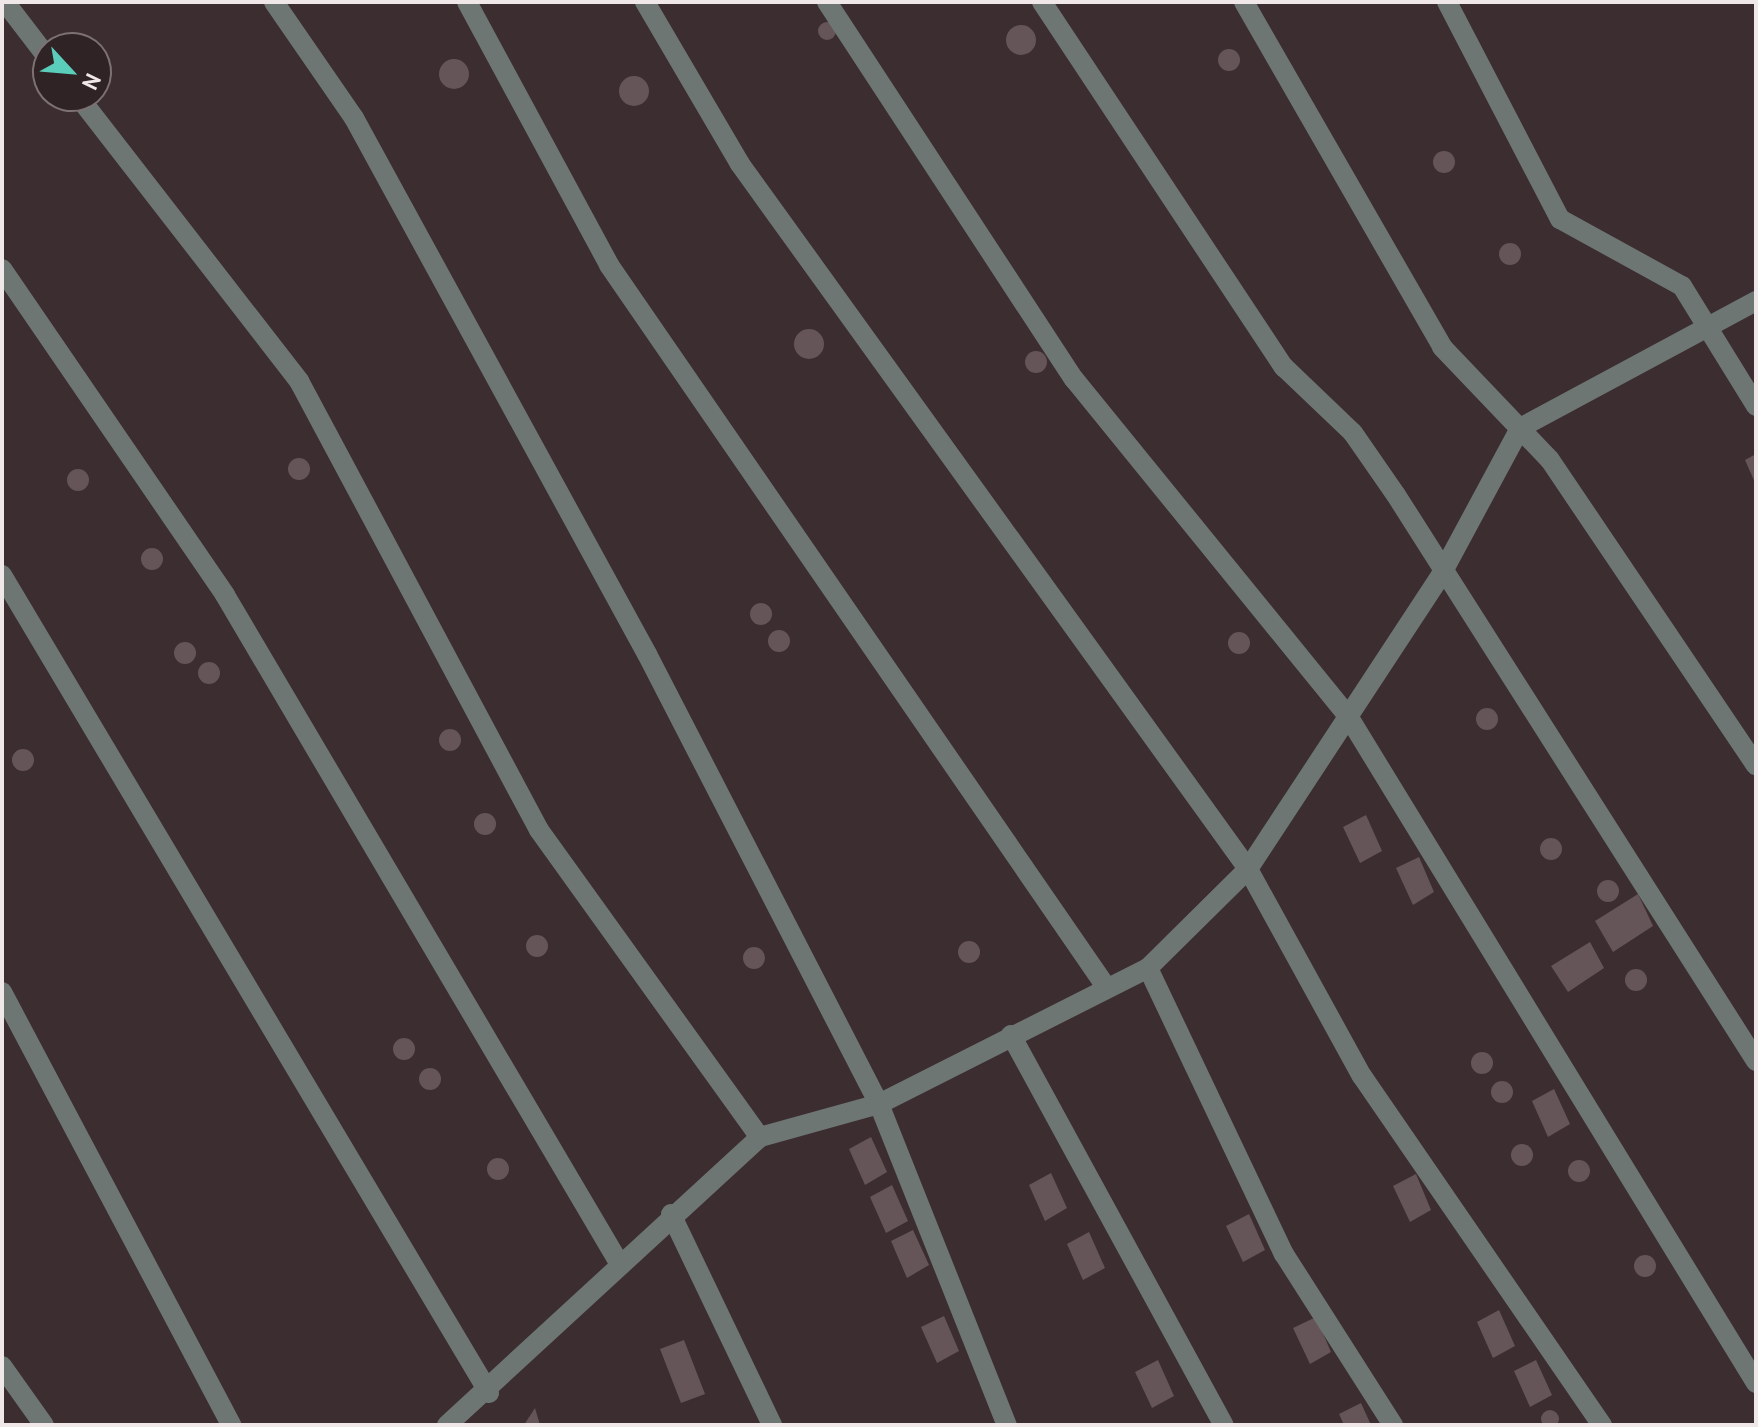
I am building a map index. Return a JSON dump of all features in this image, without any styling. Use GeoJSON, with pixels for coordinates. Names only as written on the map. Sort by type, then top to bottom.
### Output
{"type":"FeatureCollection","features":[{"type":"Feature","properties":{"kind":"street"},"geometry":{"type":"LineString","coordinates":[[5,2],[32,37]]}},
{"type":"Feature","properties":{"kind":"street"},"geometry":{"type":"LineString","coordinates":[[274,2],[361,132],[647,654],[879,1104],[1007,1425]]}},
{"type":"Feature","properties":{"kind":"street"},"geometry":{"type":"LineString","coordinates":[[467,2],[609,265],[1104,984]]}},
{"type":"Feature","properties":{"kind":"street"},"geometry":{"type":"LineString","coordinates":[[645,2],[740,164],[1248,869],[1362,1076],[1602,1425]]}},
{"type":"Feature","properties":{"kind":"street"},"geometry":{"type":"LineString","coordinates":[[827,2],[1074,379],[1348,716],[1756,1383]]}},
{"type":"Feature","properties":{"kind":"street"},"geometry":{"type":"LineString","coordinates":[[1042,2],[1284,367],[1353,433],[1441,575],[1756,1061]]}},
{"type":"Feature","properties":{"kind":"street"},"geometry":{"type":"LineString","coordinates":[[1244,2],[1442,347],[1550,460],[1756,765]]}},
{"type":"Feature","properties":{"kind":"street"},"geometry":{"type":"LineString","coordinates":[[1447,2],[1560,219],[1682,286],[1756,406]]}},
{"type":"Feature","properties":{"kind":"street"},"geometry":{"type":"LineString","coordinates":[[90,112],[299,381],[539,830],[760,1137]]}},
{"type":"Feature","properties":{"kind":"street"},"geometry":{"type":"LineString","coordinates":[[2,269],[225,595],[618,1261]]}},
{"type":"Feature","properties":{"kind":"street"},"geometry":{"type":"LineString","coordinates":[[447,1425],[489,1393],[618,1261],[760,1137],[879,1104],[1104,984],[1148,968],[1248,869],[1441,575],[1520,428],[1756,301]]}},
{"type":"Feature","properties":{"kind":"street"},"geometry":{"type":"LineString","coordinates":[[2,575],[489,1393]]}},
{"type":"Feature","properties":{"kind":"street"},"geometry":{"type":"LineString","coordinates":[[1148,968],[1284,1254],[1393,1425]]}},
{"type":"Feature","properties":{"kind":"street"},"geometry":{"type":"LineString","coordinates":[[2,992],[231,1425]]}},
{"type":"Feature","properties":{"kind":"street"},"geometry":{"type":"LineString","coordinates":[[1011,1035],[1224,1425]]}},
{"type":"Feature","properties":{"kind":"street"},"geometry":{"type":"LineString","coordinates":[[671,1214],[772,1425]]}},
{"type":"Feature","properties":{"kind":"street"},"geometry":{"type":"LineString","coordinates":[[2,1366],[44,1425]]}},
{"type":"Feature","properties":{"kind":"building"},"geometry":{"type":"Polygon","coordinates":[[[823,22],[831,22],[836,31],[834,38],[823,40],[818,35],[818,27],[823,22]]]}},
{"type":"Feature","properties":{"kind":"building"},"geometry":{"type":"Polygon","coordinates":[[[1021,25],[1032,29],[1036,40],[1032,51],[1021,55],[1010,51],[1006,40],[1010,29],[1021,25]]]}},
{"type":"Feature","properties":{"kind":"building"},"geometry":{"type":"Polygon","coordinates":[[[1229,49],[1237,52],[1240,60],[1237,68],[1229,71],[1221,68],[1218,60],[1221,52],[1229,49]]]}},
{"type":"Feature","properties":{"kind":"building"},"geometry":{"type":"Polygon","coordinates":[[[454,59],[465,63],[469,74],[465,85],[454,89],[443,85],[439,74],[443,63],[454,59]]]}},
{"type":"Feature","properties":{"kind":"building"},"geometry":{"type":"Polygon","coordinates":[[[634,76],[645,80],[649,91],[645,102],[634,106],[623,102],[619,91],[623,80],[634,76]]]}},
{"type":"Feature","properties":{"kind":"building"},"geometry":{"type":"Polygon","coordinates":[[[1444,151],[1455,162],[1444,173],[1433,162],[1444,151]]]}},
{"type":"Feature","properties":{"kind":"building"},"geometry":{"type":"Polygon","coordinates":[[[1510,243],[1518,246],[1521,254],[1518,262],[1510,265],[1502,262],[1499,254],[1502,246],[1510,243]]]}},
{"type":"Feature","properties":{"kind":"building"},"geometry":{"type":"Polygon","coordinates":[[[809,329],[820,333],[824,344],[820,355],[809,359],[798,355],[794,344],[798,333],[809,329]]]}},
{"type":"Feature","properties":{"kind":"building"},"geometry":{"type":"Polygon","coordinates":[[[1036,351],[1044,354],[1047,362],[1044,370],[1036,373],[1028,370],[1025,362],[1028,354],[1036,351]]]}},
{"type":"Feature","properties":{"kind":"building"},"geometry":{"type":"Polygon","coordinates":[[[1756,454],[1756,485],[1745,460],[1756,454]]]}},
{"type":"Feature","properties":{"kind":"building"},"geometry":{"type":"Polygon","coordinates":[[[299,458],[310,469],[299,480],[288,469],[299,458]]]}},
{"type":"Feature","properties":{"kind":"building"},"geometry":{"type":"Polygon","coordinates":[[[78,469],[89,480],[78,491],[67,480],[78,469]]]}},
{"type":"Feature","properties":{"kind":"building"},"geometry":{"type":"Polygon","coordinates":[[[152,548],[160,551],[163,559],[160,567],[152,570],[144,567],[141,559],[144,551],[152,548]]]}},
{"type":"Feature","properties":{"kind":"building"},"geometry":{"type":"Polygon","coordinates":[[[761,603],[772,614],[761,625],[750,614],[761,603]]]}},
{"type":"Feature","properties":{"kind":"building"},"geometry":{"type":"Polygon","coordinates":[[[779,630],[790,641],[779,652],[768,641],[779,630]]]}},
{"type":"Feature","properties":{"kind":"building"},"geometry":{"type":"Polygon","coordinates":[[[1239,632],[1250,643],[1239,654],[1228,643],[1239,632]]]}},
{"type":"Feature","properties":{"kind":"building"},"geometry":{"type":"Polygon","coordinates":[[[185,642],[193,645],[196,653],[193,661],[185,664],[177,661],[174,653],[177,645],[185,642]]]}},
{"type":"Feature","properties":{"kind":"building"},"geometry":{"type":"Polygon","coordinates":[[[209,662],[220,673],[209,684],[198,673],[209,662]]]}},
{"type":"Feature","properties":{"kind":"building"},"geometry":{"type":"Polygon","coordinates":[[[1487,708],[1495,711],[1498,719],[1495,727],[1487,730],[1479,727],[1476,719],[1479,711],[1487,708]]]}},
{"type":"Feature","properties":{"kind":"building"},"geometry":{"type":"Polygon","coordinates":[[[450,729],[461,740],[450,751],[439,740],[450,729]]]}},
{"type":"Feature","properties":{"kind":"building"},"geometry":{"type":"Polygon","coordinates":[[[23,749],[31,752],[34,760],[31,768],[23,771],[15,768],[12,760],[15,752],[23,749]]]}},
{"type":"Feature","properties":{"kind":"building"},"geometry":{"type":"Polygon","coordinates":[[[485,813],[493,816],[496,824],[493,832],[485,835],[477,832],[474,824],[477,816],[485,813]]]}},
{"type":"Feature","properties":{"kind":"building"},"geometry":{"type":"Polygon","coordinates":[[[1366,815],[1382,851],[1360,863],[1343,827],[1366,815]]]}},
{"type":"Feature","properties":{"kind":"building"},"geometry":{"type":"Polygon","coordinates":[[[1551,838],[1562,849],[1551,860],[1540,849],[1551,838]]]}},
{"type":"Feature","properties":{"kind":"building"},"geometry":{"type":"Polygon","coordinates":[[[1419,857],[1434,892],[1413,905],[1396,868],[1419,857]]]}},
{"type":"Feature","properties":{"kind":"building"},"geometry":{"type":"Polygon","coordinates":[[[1608,880],[1619,891],[1608,902],[1597,891],[1608,880]]]}},
{"type":"Feature","properties":{"kind":"building"},"geometry":{"type":"Polygon","coordinates":[[[1638,894],[1653,926],[1613,952],[1595,921],[1638,894]]]}},
{"type":"Feature","properties":{"kind":"building"},"geometry":{"type":"Polygon","coordinates":[[[537,935],[548,946],[537,957],[526,946],[537,935]]]}},
{"type":"Feature","properties":{"kind":"building"},"geometry":{"type":"Polygon","coordinates":[[[969,941],[977,944],[980,952],[977,960],[969,963],[961,960],[958,952],[961,944],[969,941]]]}},
{"type":"Feature","properties":{"kind":"building"},"geometry":{"type":"Polygon","coordinates":[[[1590,942],[1604,968],[1568,992],[1551,966],[1590,942]]]}},
{"type":"Feature","properties":{"kind":"building"},"geometry":{"type":"Polygon","coordinates":[[[754,947],[762,950],[765,958],[762,966],[754,969],[746,966],[743,958],[746,950],[754,947]]]}},
{"type":"Feature","properties":{"kind":"building"},"geometry":{"type":"Polygon","coordinates":[[[1636,969],[1647,980],[1636,991],[1625,980],[1636,969]]]}},
{"type":"Feature","properties":{"kind":"building"},"geometry":{"type":"Polygon","coordinates":[[[404,1038],[415,1049],[404,1060],[393,1049],[404,1038]]]}},
{"type":"Feature","properties":{"kind":"building"},"geometry":{"type":"Polygon","coordinates":[[[1482,1052],[1493,1063],[1482,1074],[1471,1063],[1482,1052]]]}},
{"type":"Feature","properties":{"kind":"building"},"geometry":{"type":"Polygon","coordinates":[[[430,1068],[438,1071],[441,1079],[438,1087],[430,1090],[422,1087],[419,1079],[422,1071],[430,1068]]]}},
{"type":"Feature","properties":{"kind":"building"},"geometry":{"type":"Polygon","coordinates":[[[1502,1081],[1510,1084],[1513,1092],[1510,1100],[1502,1103],[1494,1100],[1491,1092],[1494,1084],[1502,1081]]]}},
{"type":"Feature","properties":{"kind":"building"},"geometry":{"type":"Polygon","coordinates":[[[1554,1089],[1570,1124],[1548,1137],[1532,1101],[1554,1089]]]}},
{"type":"Feature","properties":{"kind":"building"},"geometry":{"type":"Polygon","coordinates":[[[871,1137],[887,1172],[865,1185],[849,1149],[871,1137]]]}},
{"type":"Feature","properties":{"kind":"building"},"geometry":{"type":"Polygon","coordinates":[[[1522,1144],[1533,1155],[1522,1166],[1511,1155],[1522,1144]]]}},
{"type":"Feature","properties":{"kind":"building"},"geometry":{"type":"Polygon","coordinates":[[[498,1158],[509,1169],[498,1180],[487,1169],[498,1158]]]}},
{"type":"Feature","properties":{"kind":"building"},"geometry":{"type":"Polygon","coordinates":[[[1579,1160],[1587,1163],[1590,1171],[1587,1179],[1579,1182],[1571,1179],[1568,1171],[1571,1163],[1579,1160]]]}},
{"type":"Feature","properties":{"kind":"building"},"geometry":{"type":"Polygon","coordinates":[[[1051,1173],[1067,1208],[1045,1221],[1029,1185],[1051,1173]]]}},
{"type":"Feature","properties":{"kind":"building"},"geometry":{"type":"Polygon","coordinates":[[[1416,1174],[1431,1210],[1410,1222],[1393,1186],[1416,1174]]]}},
{"type":"Feature","properties":{"kind":"building"},"geometry":{"type":"Polygon","coordinates":[[[892,1185],[908,1221],[886,1233],[870,1197],[892,1185]]]}},
{"type":"Feature","properties":{"kind":"building"},"geometry":{"type":"Polygon","coordinates":[[[1249,1214],[1265,1250],[1243,1262],[1226,1226],[1249,1214]]]}},
{"type":"Feature","properties":{"kind":"building"},"geometry":{"type":"Polygon","coordinates":[[[913,1230],[929,1265],[907,1278],[891,1241],[913,1230]]]}},
{"type":"Feature","properties":{"kind":"building"},"geometry":{"type":"Polygon","coordinates":[[[1089,1232],[1105,1268],[1083,1280],[1067,1244],[1089,1232]]]}},
{"type":"Feature","properties":{"kind":"building"},"geometry":{"type":"Polygon","coordinates":[[[1645,1255],[1653,1258],[1656,1266],[1653,1274],[1645,1277],[1637,1274],[1634,1266],[1637,1258],[1645,1255]]]}},
{"type":"Feature","properties":{"kind":"building"},"geometry":{"type":"Polygon","coordinates":[[[1499,1310],[1515,1346],[1493,1358],[1477,1322],[1499,1310]]]}},
{"type":"Feature","properties":{"kind":"building"},"geometry":{"type":"Polygon","coordinates":[[[944,1316],[959,1351],[937,1363],[921,1327],[944,1316]]]}},
{"type":"Feature","properties":{"kind":"building"},"geometry":{"type":"Polygon","coordinates":[[[1316,1317],[1331,1352],[1310,1364],[1293,1328],[1316,1317]]]}},
{"type":"Feature","properties":{"kind":"building"},"geometry":{"type":"Polygon","coordinates":[[[684,1340],[705,1394],[681,1403],[660,1349],[684,1340]]]}},
{"type":"Feature","properties":{"kind":"building"},"geometry":{"type":"Polygon","coordinates":[[[1158,1360],[1174,1396],[1152,1408],[1135,1372],[1158,1360]]]}},
{"type":"Feature","properties":{"kind":"building"},"geometry":{"type":"Polygon","coordinates":[[[1536,1360],[1552,1395],[1530,1407],[1514,1371],[1536,1360]]]}},
{"type":"Feature","properties":{"kind":"building"},"geometry":{"type":"Polygon","coordinates":[[[1361,1403],[1371,1425],[1344,1425],[1339,1414],[1361,1403]]]}},
{"type":"Feature","properties":{"kind":"building"},"geometry":{"type":"Polygon","coordinates":[[[535,1408],[540,1425],[524,1425],[535,1408]]]}},
{"type":"Feature","properties":{"kind":"building"},"geometry":{"type":"Polygon","coordinates":[[[1550,1410],[1559,1419],[1550,1428],[1541,1419],[1550,1410]]]}}]}
